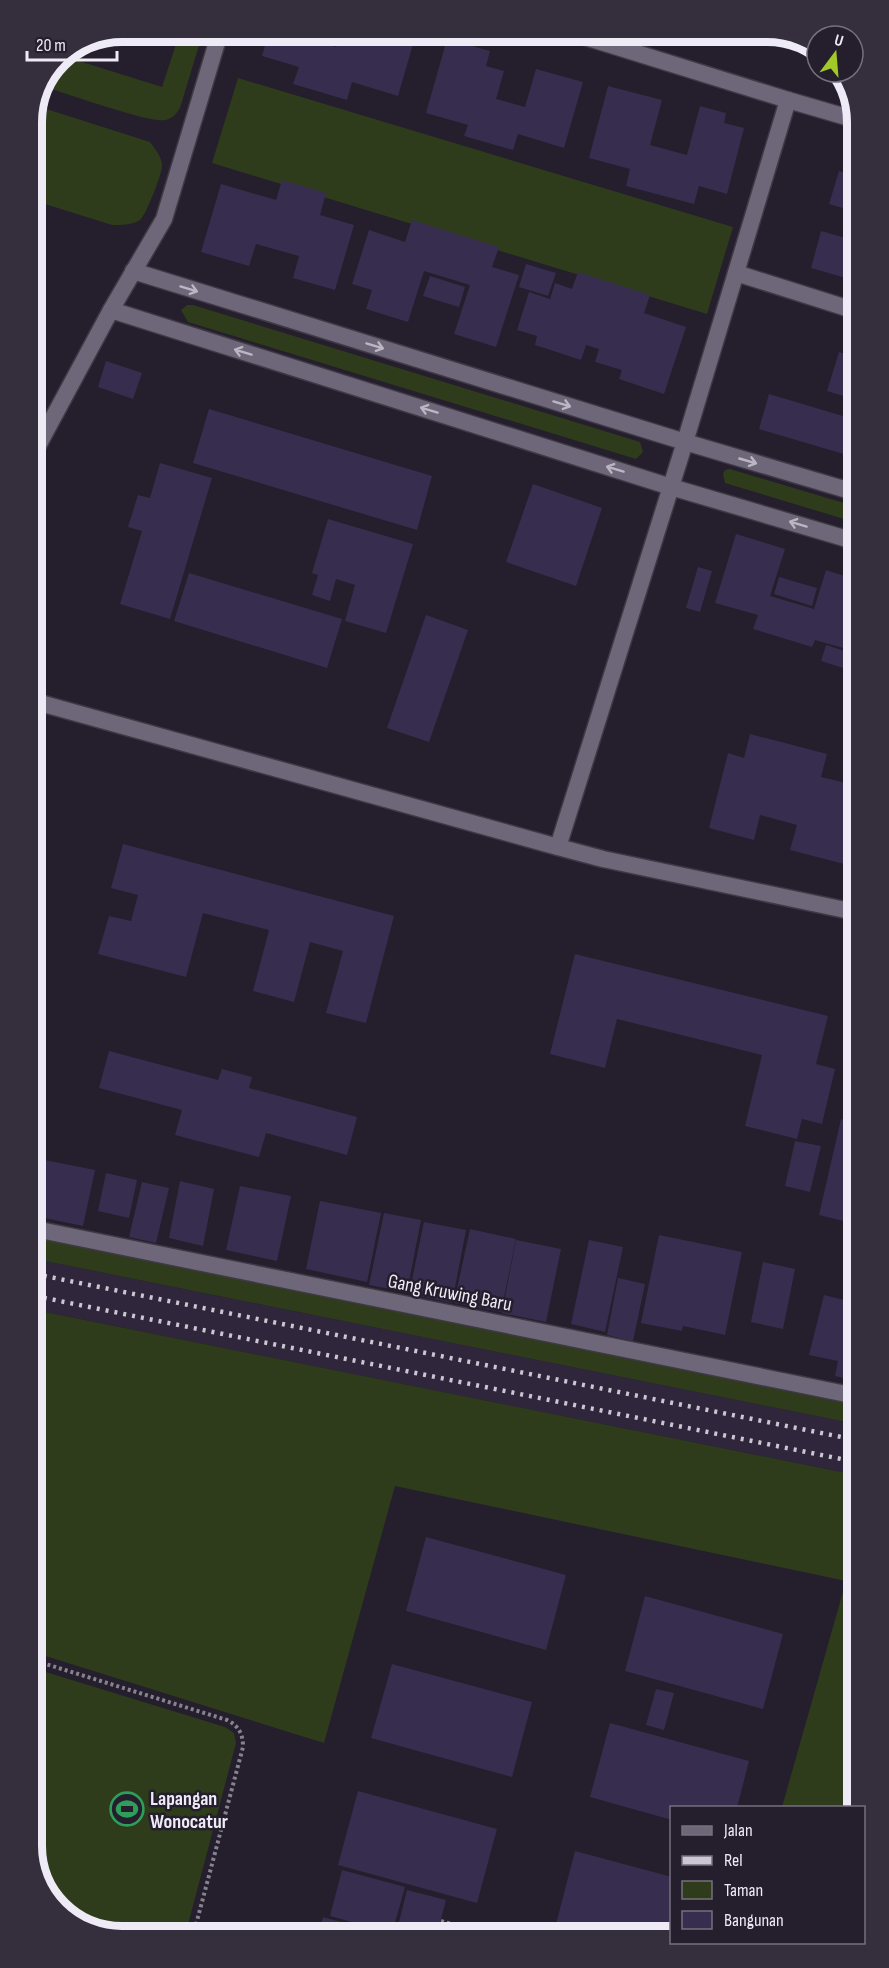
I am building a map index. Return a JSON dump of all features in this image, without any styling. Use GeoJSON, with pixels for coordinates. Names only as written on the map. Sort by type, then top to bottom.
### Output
{"type":"FeatureCollection","features":[{"type":"Feature","properties":{"kind":"street"},"geometry":{"type":"LineString","coordinates":[[42,438],[111,310],[164,219],[217,42]]}},
{"type":"Feature","properties":{"kind":"street"},"geometry":{"type":"LineString","coordinates":[[601,42],[846,116]]}},
{"type":"Feature","properties":{"kind":"street"},"geometry":{"type":"LineString","coordinates":[[558,847],[685,442],[788,100]]}},
{"type":"Feature","properties":{"kind":"street"},"geometry":{"type":"LineString","coordinates":[[133,271],[847,490]]}},
{"type":"Feature","properties":{"kind":"street"},"geometry":{"type":"LineString","coordinates":[[736,273],[847,308]]}},
{"type":"Feature","properties":{"kind":"street"},"geometry":{"type":"LineString","coordinates":[[111,310],[847,539]]}},
{"type":"Feature","properties":{"kind":"street"},"geometry":{"type":"LineString","coordinates":[[42,704],[603,859],[847,910]]}},
{"type":"Feature","properties":{"kind":"street","name":"Gang Kruwing Baru"},"geometry":{"type":"LineString","coordinates":[[42,1230],[847,1394]]}},
{"type":"Feature","properties":{"kind":"path"},"geometry":{"type":"LineString","coordinates":[[42,1663],[227,1720],[240,1730],[243,1747],[196,1926]]}},
{"type":"Feature","properties":{"kind":"path"},"geometry":{"type":"LineString","coordinates":[[441,1921],[459,1926]]}},
{"type":"Feature","properties":{"kind":"shaded area"},"geometry":{"type":"Polygon","coordinates":[[[42,1260],[847,1422],[847,1473],[42,1311],[42,1260]]]}},
{"type":"Feature","properties":{"kind":"green space"},"geometry":{"type":"Polygon","coordinates":[[[177,42],[200,42],[180,108],[166,120],[144,117],[50,88],[59,73],[73,59],[162,87],[177,42]]]}},
{"type":"Feature","properties":{"kind":"green space"},"geometry":{"type":"Polygon","coordinates":[[[238,78],[733,227],[707,314],[212,163],[238,78]]]}},
{"type":"Feature","properties":{"kind":"green space"},"geometry":{"type":"Polygon","coordinates":[[[44,108],[150,142],[160,157],[162,167],[159,178],[140,220],[130,224],[112,225],[42,203],[44,108]]]}},
{"type":"Feature","properties":{"kind":"green space"},"geometry":{"type":"Polygon","coordinates":[[[187,305],[640,442],[643,452],[636,459],[188,322],[181,310],[187,305]]]}},
{"type":"Feature","properties":{"kind":"green space"},"geometry":{"type":"Polygon","coordinates":[[[730,469],[847,504],[847,520],[725,483],[723,474],[725,470],[730,469]]]}},
{"type":"Feature","properties":{"kind":"green space"},"geometry":{"type":"Polygon","coordinates":[[[42,1238],[847,1403],[847,1422],[42,1260],[42,1238]]]}},
{"type":"Feature","properties":{"kind":"green space"},"geometry":{"type":"Polygon","coordinates":[[[42,1311],[847,1473],[847,1806],[782,1806],[846,1581],[395,1486],[324,1743],[42,1655],[42,1311]]]}},
{"type":"Feature","properties":{"kind":"green space","name":"Lapangan Wonocatur"},"geometry":{"type":"Polygon","coordinates":[[[42,1671],[225,1727],[234,1733],[236,1743],[188,1926],[117,1926],[92,1920],[66,1902],[50,1881],[42,1846],[42,1671]]]}},
{"type":"Feature","properties":{"kind":"building"},"geometry":{"type":"Polygon","coordinates":[[[266,42],[318,42],[336,47],[338,42],[414,42],[398,96],[352,82],[347,100],[293,84],[299,67],[262,56],[266,42]]]}},
{"type":"Feature","properties":{"kind":"building"},"geometry":{"type":"Polygon","coordinates":[[[446,42],[458,42],[490,51],[486,66],[504,71],[496,99],[525,107],[536,69],[583,82],[564,148],[518,134],[513,150],[464,136],[468,125],[426,113],[446,42]]]}},
{"type":"Feature","properties":{"kind":"building"},"geometry":{"type":"Polygon","coordinates":[[[608,86],[662,100],[650,145],[687,155],[700,106],[726,113],[724,123],[744,128],[727,194],[699,186],[694,204],[626,186],[630,169],[589,158],[608,86]]]}},
{"type":"Feature","properties":{"kind":"building"},"geometry":{"type":"Polygon","coordinates":[[[839,171],[847,173],[847,209],[829,204],[839,171]]]}},
{"type":"Feature","properties":{"kind":"building"},"geometry":{"type":"Polygon","coordinates":[[[282,180],[326,193],[320,215],[354,225],[335,290],[293,278],[299,256],[256,244],[249,266],[201,252],[221,184],[276,200],[282,180]]]}},
{"type":"Feature","properties":{"kind":"building"},"geometry":{"type":"Polygon","coordinates":[[[412,220],[499,247],[492,267],[519,275],[496,347],[454,334],[470,285],[424,271],[408,322],[366,309],[372,290],[352,284],[369,230],[405,242],[412,220]]]}},
{"type":"Feature","properties":{"kind":"building"},"geometry":{"type":"Polygon","coordinates":[[[821,231],[847,238],[847,278],[811,268],[821,231]]]}},
{"type":"Feature","properties":{"kind":"building"},"geometry":{"type":"Polygon","coordinates":[[[526,264],[556,273],[548,296],[519,287],[526,264]]]}},
{"type":"Feature","properties":{"kind":"building"},"geometry":{"type":"Polygon","coordinates":[[[578,272],[650,295],[644,313],[686,327],[664,394],[619,379],[622,370],[595,362],[599,349],[586,345],[581,360],[535,345],[537,336],[517,330],[529,292],[550,299],[555,283],[572,289],[578,272]]]}},
{"type":"Feature","properties":{"kind":"building"},"geometry":{"type":"Polygon","coordinates":[[[430,276],[465,287],[459,307],[423,296],[430,276]]]}},
{"type":"Feature","properties":{"kind":"building"},"geometry":{"type":"Polygon","coordinates":[[[839,352],[847,354],[847,397],[827,391],[839,352]]]}},
{"type":"Feature","properties":{"kind":"building"},"geometry":{"type":"Polygon","coordinates":[[[106,361],[142,373],[133,399],[98,387],[106,361]]]}},
{"type":"Feature","properties":{"kind":"building"},"geometry":{"type":"Polygon","coordinates":[[[769,394],[847,417],[847,455],[759,429],[769,394]]]}},
{"type":"Feature","properties":{"kind":"building"},"geometry":{"type":"Polygon","coordinates":[[[209,409],[432,476],[417,530],[193,463],[209,409]]]}},
{"type":"Feature","properties":{"kind":"building"},"geometry":{"type":"Polygon","coordinates":[[[160,463],[212,478],[170,619],[120,604],[142,531],[128,527],[138,495],[150,498],[160,463]]]}},
{"type":"Feature","properties":{"kind":"building"},"geometry":{"type":"Polygon","coordinates":[[[533,484],[602,508],[576,586],[506,562],[533,484]]]}},
{"type":"Feature","properties":{"kind":"building"},"geometry":{"type":"Polygon","coordinates":[[[328,519],[413,544],[386,633],[345,621],[355,585],[336,579],[330,601],[312,595],[318,575],[312,573],[328,519]]]}},
{"type":"Feature","properties":{"kind":"building"},"geometry":{"type":"Polygon","coordinates":[[[736,534],[785,549],[770,596],[814,609],[826,570],[847,577],[847,649],[815,640],[812,647],[753,629],[758,615],[715,603],[736,534]]]}},
{"type":"Feature","properties":{"kind":"building"},"geometry":{"type":"Polygon","coordinates":[[[698,567],[712,571],[700,612],[686,608],[698,567]]]}},
{"type":"Feature","properties":{"kind":"building"},"geometry":{"type":"Polygon","coordinates":[[[189,573],[342,619],[327,668],[174,621],[189,573]]]}},
{"type":"Feature","properties":{"kind":"building"},"geometry":{"type":"Polygon","coordinates":[[[779,577],[817,588],[812,606],[774,594],[779,577]]]}},
{"type":"Feature","properties":{"kind":"building"},"geometry":{"type":"Polygon","coordinates":[[[426,615],[468,630],[429,742],[387,728],[426,615]]]}},
{"type":"Feature","properties":{"kind":"building"},"geometry":{"type":"Polygon","coordinates":[[[826,645],[847,652],[843,668],[821,661],[826,645]]]}},
{"type":"Feature","properties":{"kind":"building"},"geometry":{"type":"Polygon","coordinates":[[[750,734],[827,754],[821,777],[847,783],[847,852],[844,864],[790,850],[797,825],[760,815],[754,840],[709,828],[728,753],[744,758],[750,734]]]}},
{"type":"Feature","properties":{"kind":"building"},"geometry":{"type":"Polygon","coordinates":[[[123,844],[394,916],[366,1023],[326,1013],[343,951],[310,942],[294,1002],[253,991],[269,930],[203,913],[186,977],[98,954],[109,916],[131,921],[138,895],[111,888],[123,844]]]}},
{"type":"Feature","properties":{"kind":"building"},"geometry":{"type":"Polygon","coordinates":[[[575,954],[828,1016],[816,1064],[835,1069],[822,1124],[802,1119],[797,1139],[745,1126],[762,1055],[617,1019],[605,1068],[550,1054],[575,954]]]}},
{"type":"Feature","properties":{"kind":"building"},"geometry":{"type":"Polygon","coordinates":[[[109,1051],[218,1080],[222,1069],[252,1077],[249,1088],[357,1117],[347,1155],[266,1133],[259,1157],[175,1135],[182,1110],[99,1088],[109,1051]]]}},
{"type":"Feature","properties":{"kind":"building"},"geometry":{"type":"Polygon","coordinates":[[[841,1119],[847,1121],[847,1222],[819,1215],[841,1119]]]}},
{"type":"Feature","properties":{"kind":"building"},"geometry":{"type":"Polygon","coordinates":[[[795,1141],[821,1146],[810,1192],[785,1186],[795,1141]]]}},
{"type":"Feature","properties":{"kind":"building"},"geometry":{"type":"Polygon","coordinates":[[[45,1160],[95,1170],[83,1226],[42,1217],[42,1176],[45,1160]]]}},
{"type":"Feature","properties":{"kind":"building"},"geometry":{"type":"Polygon","coordinates":[[[106,1173],[137,1180],[129,1218],[98,1211],[106,1173]]]}},
{"type":"Feature","properties":{"kind":"building"},"geometry":{"type":"Polygon","coordinates":[[[180,1181],[214,1189],[203,1246],[169,1238],[180,1181]]]}},
{"type":"Feature","properties":{"kind":"building"},"geometry":{"type":"Polygon","coordinates":[[[142,1182],[169,1188],[156,1243],[129,1237],[142,1182]]]}},
{"type":"Feature","properties":{"kind":"building"},"geometry":{"type":"Polygon","coordinates":[[[240,1186],[291,1196],[277,1261],[226,1250],[240,1186]]]}},
{"type":"Feature","properties":{"kind":"building"},"geometry":{"type":"Polygon","coordinates":[[[320,1201],[381,1213],[367,1282],[306,1269],[320,1201]]]}},
{"type":"Feature","properties":{"kind":"building"},"geometry":{"type":"Polygon","coordinates":[[[384,1213],[421,1220],[407,1292],[369,1285],[384,1213]]]}},
{"type":"Feature","properties":{"kind":"building"},"geometry":{"type":"Polygon","coordinates":[[[424,1222],[466,1230],[452,1303],[409,1294],[424,1222]]]}},
{"type":"Feature","properties":{"kind":"building"},"geometry":{"type":"Polygon","coordinates":[[[470,1229],[516,1239],[501,1312],[454,1303],[470,1229]]]}},
{"type":"Feature","properties":{"kind":"building"},"geometry":{"type":"Polygon","coordinates":[[[659,1235],[742,1252],[725,1335],[683,1326],[682,1331],[641,1323],[659,1235]]]}},
{"type":"Feature","properties":{"kind":"building"},"geometry":{"type":"Polygon","coordinates":[[[516,1240],[561,1249],[546,1322],[502,1313],[516,1240]]]}},
{"type":"Feature","properties":{"kind":"building"},"geometry":{"type":"Polygon","coordinates":[[[589,1240],[623,1247],[605,1332],[571,1324],[589,1240]]]}},
{"type":"Feature","properties":{"kind":"building"},"geometry":{"type":"Polygon","coordinates":[[[763,1262],[795,1269],[783,1329],[751,1322],[763,1262]]]}},
{"type":"Feature","properties":{"kind":"building"},"geometry":{"type":"Polygon","coordinates":[[[618,1278],[645,1284],[633,1341],[607,1335],[618,1278]]]}},
{"type":"Feature","properties":{"kind":"building"},"geometry":{"type":"Polygon","coordinates":[[[824,1295],[847,1301],[847,1379],[835,1376],[838,1361],[809,1355],[824,1295]]]}},
{"type":"Feature","properties":{"kind":"building"},"geometry":{"type":"Polygon","coordinates":[[[426,1537],[566,1575],[546,1650],[406,1611],[426,1537]]]}},
{"type":"Feature","properties":{"kind":"building"},"geometry":{"type":"Polygon","coordinates":[[[645,1596],[783,1634],[763,1709],[625,1671],[645,1596]]]}},
{"type":"Feature","properties":{"kind":"building"},"geometry":{"type":"Polygon","coordinates":[[[392,1664],[532,1702],[512,1777],[371,1738],[392,1664]]]}},
{"type":"Feature","properties":{"kind":"building"},"geometry":{"type":"Polygon","coordinates":[[[656,1689],[674,1693],[664,1730],[646,1725],[656,1689]]]}},
{"type":"Feature","properties":{"kind":"building"},"geometry":{"type":"Polygon","coordinates":[[[610,1723],[749,1761],[738,1806],[670,1806],[670,1819],[590,1797],[610,1723]]]}},
{"type":"Feature","properties":{"kind":"building"},"geometry":{"type":"Polygon","coordinates":[[[358,1791],[497,1829],[477,1903],[338,1865],[358,1791]]]}},
{"type":"Feature","properties":{"kind":"building"},"geometry":{"type":"Polygon","coordinates":[[[575,1851],[670,1876],[670,1926],[563,1926],[556,1924],[575,1851]]]}},
{"type":"Feature","properties":{"kind":"building"},"geometry":{"type":"Polygon","coordinates":[[[342,1870],[405,1887],[394,1926],[366,1926],[330,1916],[342,1870]]]}},
{"type":"Feature","properties":{"kind":"building"},"geometry":{"type":"Polygon","coordinates":[[[407,1890],[446,1900],[439,1926],[398,1926],[407,1890]]]}},
{"type":"Feature","properties":{"kind":"building"},"geometry":{"type":"Polygon","coordinates":[[[323,1917],[355,1926],[320,1926],[323,1917]]]}},
{"type":"Feature","properties":{"kind":"railway"},"geometry":{"type":"LineString","coordinates":[[42,1275],[847,1438]]}},
{"type":"Feature","properties":{"kind":"railway"},"geometry":{"type":"LineString","coordinates":[[42,1297],[847,1460]]}},
{"type":"Feature","properties":{"kind":"place","name":"Lapangan Wonocatur"},"geometry":{"type":"Point","coordinates":[127,1809]}}]}
